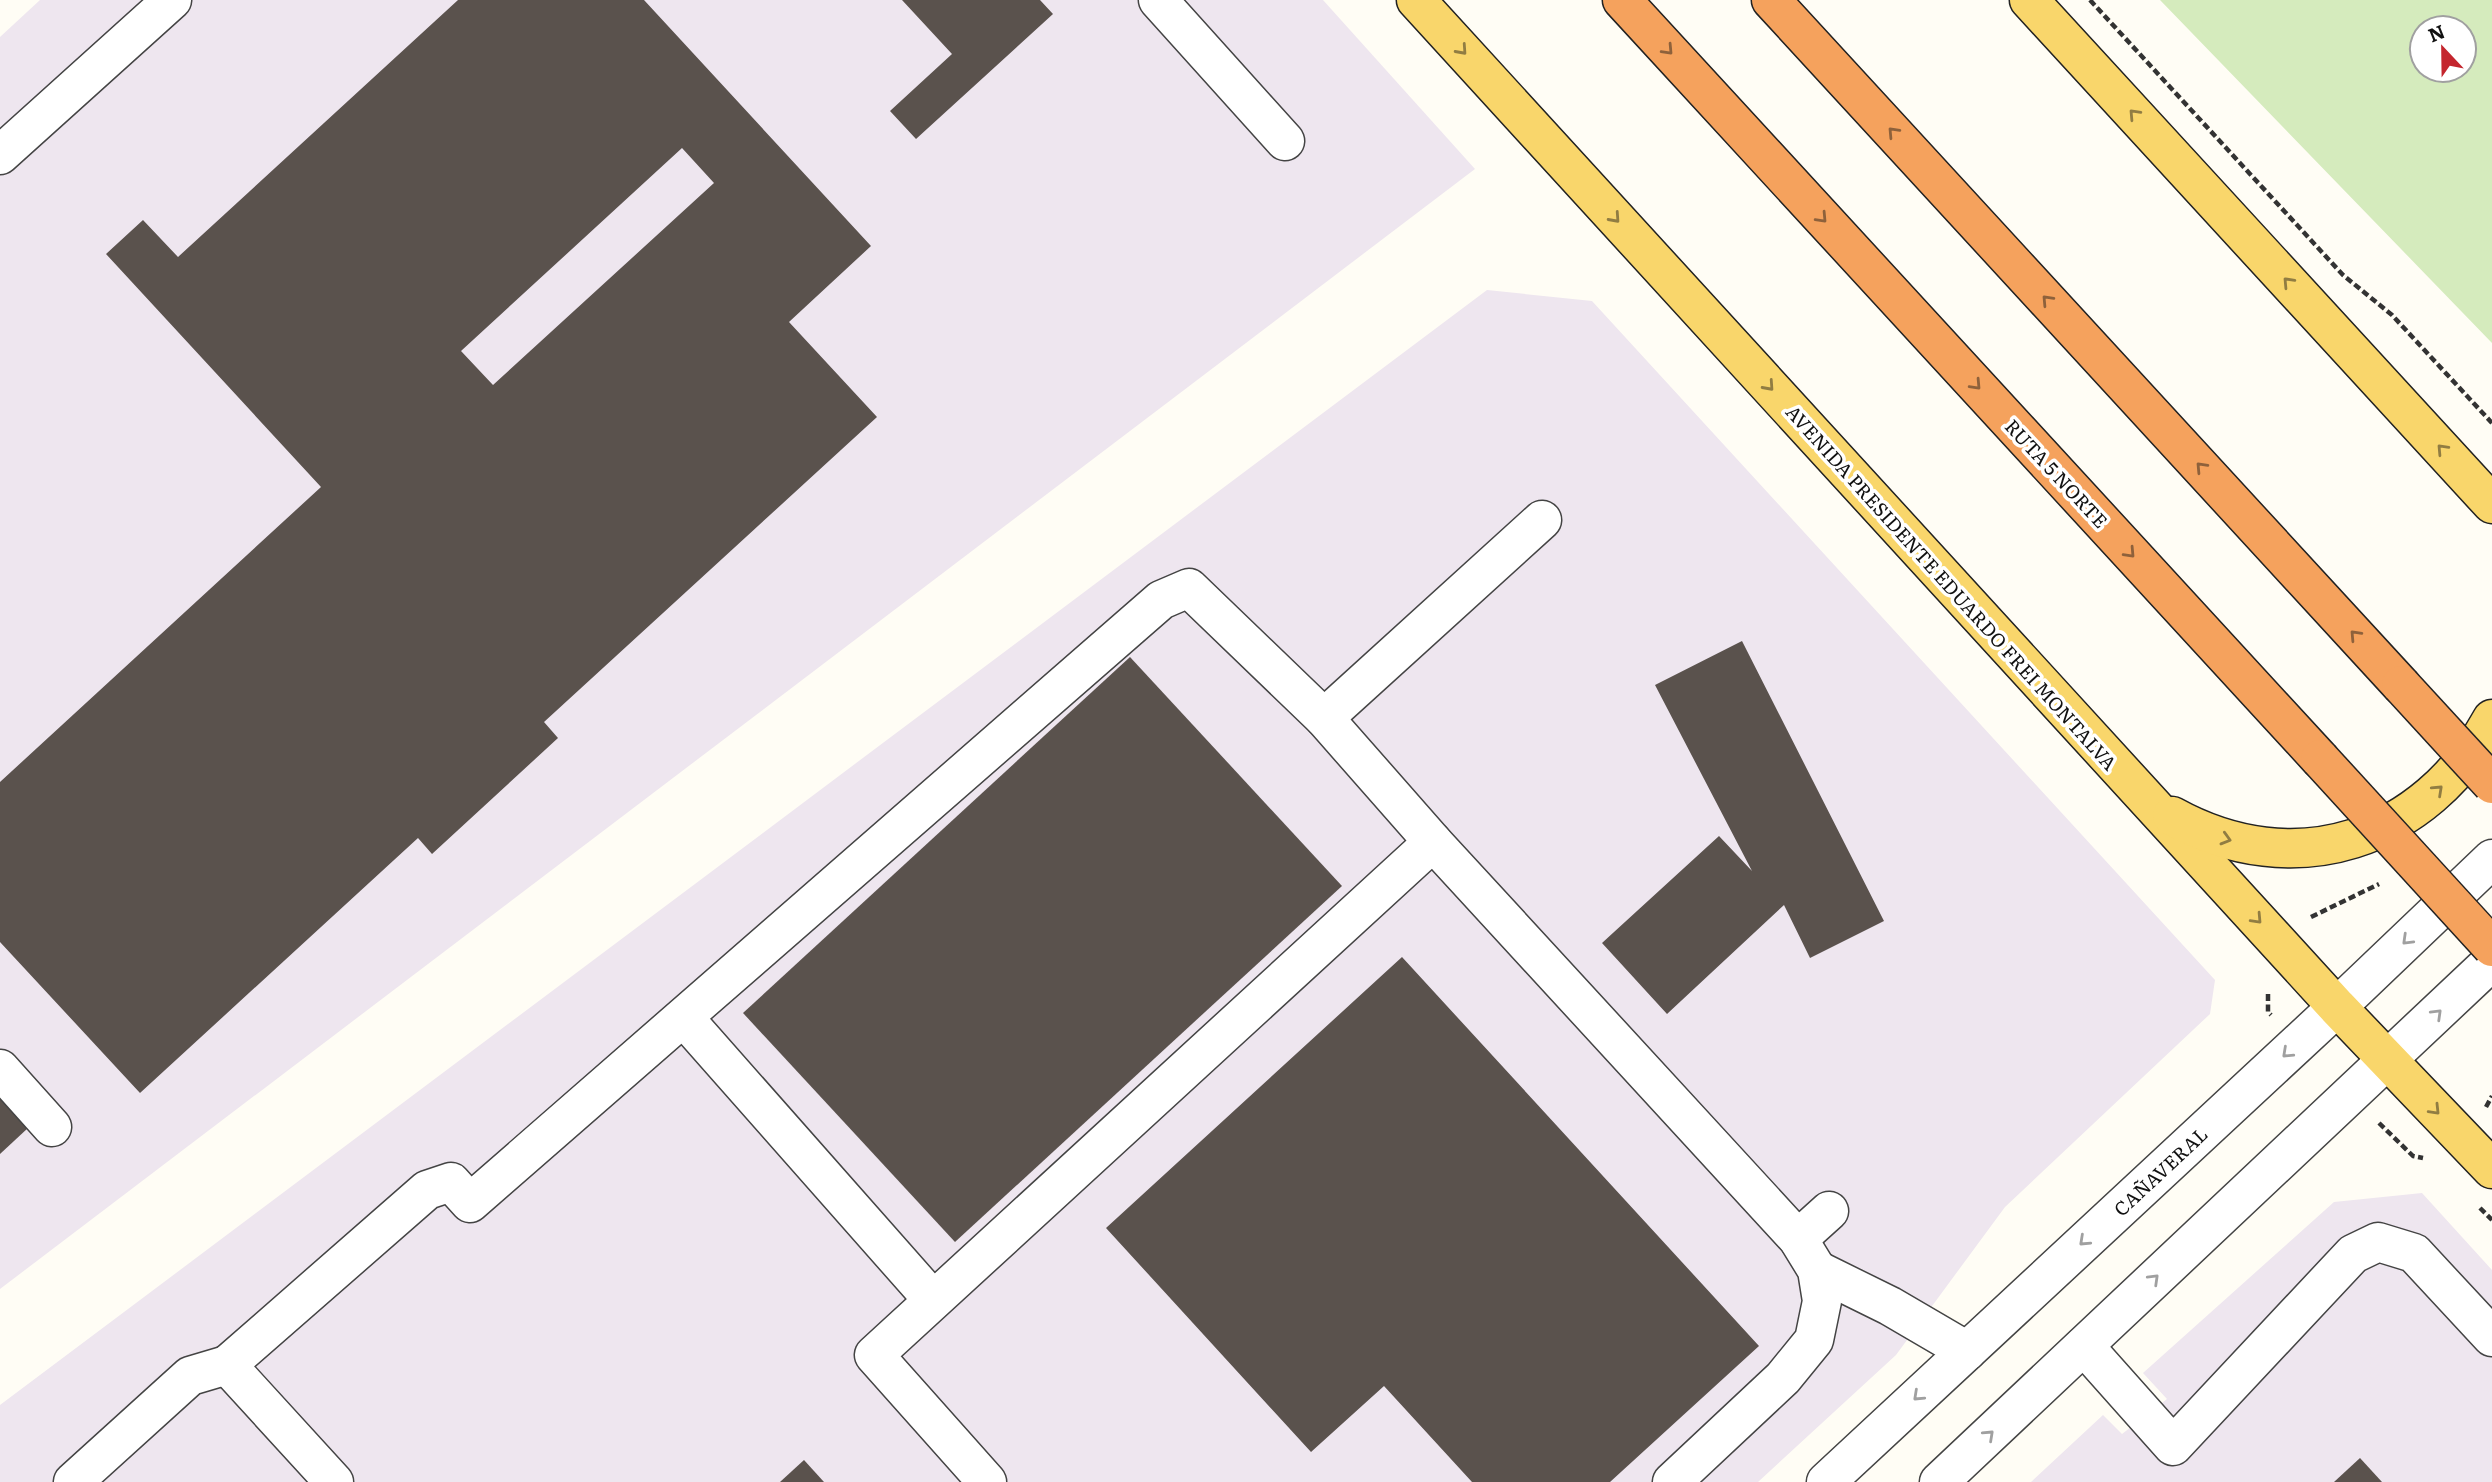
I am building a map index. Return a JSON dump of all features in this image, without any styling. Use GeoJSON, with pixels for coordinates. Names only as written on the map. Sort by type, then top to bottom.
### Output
{"type":"FeatureCollection","features":[{"type":"Feature","properties":{"kind":"highway","name":"RUTA 5 NORTE"},"geometry":{"type":"LineString","coordinates":[[1622,0],[2492,947]]}},
{"type":"Feature","properties":{"kind":"highway"},"geometry":{"type":"LineString","coordinates":[[1771,0],[2492,784]]}},
{"type":"Feature","properties":{"kind":"main road","name":"AVENIDA PRESIDENTE EDUARDO FREI MONTALVA"},"geometry":{"type":"LineString","coordinates":[[1416,0],[2337,1007],[2492,1169]]}},
{"type":"Feature","properties":{"kind":"main road"},"geometry":{"type":"LineString","coordinates":[[2029,0],[2491,506]]}},
{"type":"Feature","properties":{"kind":"main road"},"geometry":{"type":"LineString","coordinates":[[2144,797],[2173,817],[2204,833],[2236,842],[2271,848],[2305,848],[2340,842],[2373,832],[2404,816],[2432,796],[2456,773],[2477,747],[2492,719]]}},
{"type":"Feature","properties":{"kind":"street"},"geometry":{"type":"LineString","coordinates":[[0,155],[172,0]]}},
{"type":"Feature","properties":{"kind":"street"},"geometry":{"type":"LineString","coordinates":[[1158,0],[1285,141]]}},
{"type":"Feature","properties":{"kind":"street"},"geometry":{"type":"LineString","coordinates":[[1324,718],[1542,520]]}},
{"type":"Feature","properties":{"kind":"street"},"geometry":{"type":"LineString","coordinates":[[73,1482],[190,1376],[227,1365],[427,1190],[451,1182],[470,1203],[1160,600],[1189,588],[1324,718],[1808,1255],[1890,1307],[1967,1351]]}},
{"type":"Feature","properties":{"kind":"street"},"geometry":{"type":"LineString","coordinates":[[987,1482],[874,1355],[1433,842]]}},
{"type":"Feature","properties":{"kind":"street","name":"CAÑAVERAL"},"geometry":{"type":"LineString","coordinates":[[1826,1482],[2337,1007],[2492,859]]}},
{"type":"Feature","properties":{"kind":"street"},"geometry":{"type":"LineString","coordinates":[[1939,1482],[2492,961]]}},
{"type":"Feature","properties":{"kind":"street"},"geometry":{"type":"LineString","coordinates":[[684,1018],[933,1300]]}},
{"type":"Feature","properties":{"kind":"street"},"geometry":{"type":"LineString","coordinates":[[0,1069],[52,1127]]}},
{"type":"Feature","properties":{"kind":"street"},"geometry":{"type":"LineString","coordinates":[[1672,1482],[1783,1378],[1814,1340],[1822,1301],[1808,1255],[1829,1211]]}},
{"type":"Feature","properties":{"kind":"street"},"geometry":{"type":"LineString","coordinates":[[2084,1346],[2173,1446],[2353,1254],[2378,1242],[2414,1254],[2492,1336]]}},
{"type":"Feature","properties":{"kind":"street"},"geometry":{"type":"LineString","coordinates":[[227,1365],[334,1482]]}},
{"type":"Feature","properties":{"kind":"path"},"geometry":{"type":"LineString","coordinates":[[2090,0],[2343,275],[2392,316],[2492,423]]}},
{"type":"Feature","properties":{"kind":"path"},"geometry":{"type":"LineString","coordinates":[[2486,1108],[2492,1096]]}},
{"type":"Feature","properties":{"kind":"shaded area"},"geometry":{"type":"Polygon","coordinates":[[[40,0],[1323,0],[1475,169],[0,1289],[0,37],[40,0]]]}},
{"type":"Feature","properties":{"kind":"shaded area"},"geometry":{"type":"Polygon","coordinates":[[[1487,290],[1592,301],[2215,980],[2210,1014],[2005,1207],[1896,1355],[1758,1482],[0,1482],[0,1405],[1487,290]]]}},
{"type":"Feature","properties":{"kind":"shaded area"},"geometry":{"type":"Polygon","coordinates":[[[2422,1193],[2492,1270],[2492,1482],[2031,1482],[2103,1415],[2122,1434],[2167,1399],[2143,1373],[2334,1202],[2422,1193]]]}},
{"type":"Feature","properties":{"kind":"green space"},"geometry":{"type":"Polygon","coordinates":[[[2160,0],[2492,0],[2492,343],[2160,0]]]}},
{"type":"Feature","properties":{"kind":"building"},"geometry":{"type":"Polygon","coordinates":[[[458,0],[644,0],[871,246],[789,322],[877,417],[544,722],[558,738],[432,854],[418,838],[140,1093],[0,942],[0,782],[321,487],[106,254],[143,220],[178,257],[458,0]],[[682,148],[461,351],[493,385],[714,183],[682,148]]]}},
{"type":"Feature","properties":{"kind":"building"},"geometry":{"type":"Polygon","coordinates":[[[902,0],[1040,0],[1053,14],[916,139],[890,111],[952,54],[902,0]]]}},
{"type":"Feature","properties":{"kind":"building"},"geometry":{"type":"Polygon","coordinates":[[[1742,641],[1884,921],[1810,958],[1784,905],[1667,1014],[1602,943],[1719,836],[1752,871],[1655,685],[1742,641]]]}},
{"type":"Feature","properties":{"kind":"building"},"geometry":{"type":"Polygon","coordinates":[[[1130,657],[1342,886],[955,1242],[743,1013],[1130,657]]]}},
{"type":"Feature","properties":{"kind":"building"},"geometry":{"type":"Polygon","coordinates":[[[1402,957],[1759,1346],[1610,1482],[1472,1482],[1384,1386],[1311,1452],[1106,1228],[1402,957]]]}},
{"type":"Feature","properties":{"kind":"building"},"geometry":{"type":"Polygon","coordinates":[[[0,1099],[28,1128],[0,1154],[0,1099]]]}},
{"type":"Feature","properties":{"kind":"building"},"geometry":{"type":"Polygon","coordinates":[[[2360,1458],[2382,1482],[2334,1482],[2360,1458]]]}},
{"type":"Feature","properties":{"kind":"building"},"geometry":{"type":"Polygon","coordinates":[[[804,1460],[824,1482],[780,1482],[804,1460]]]}}]}
